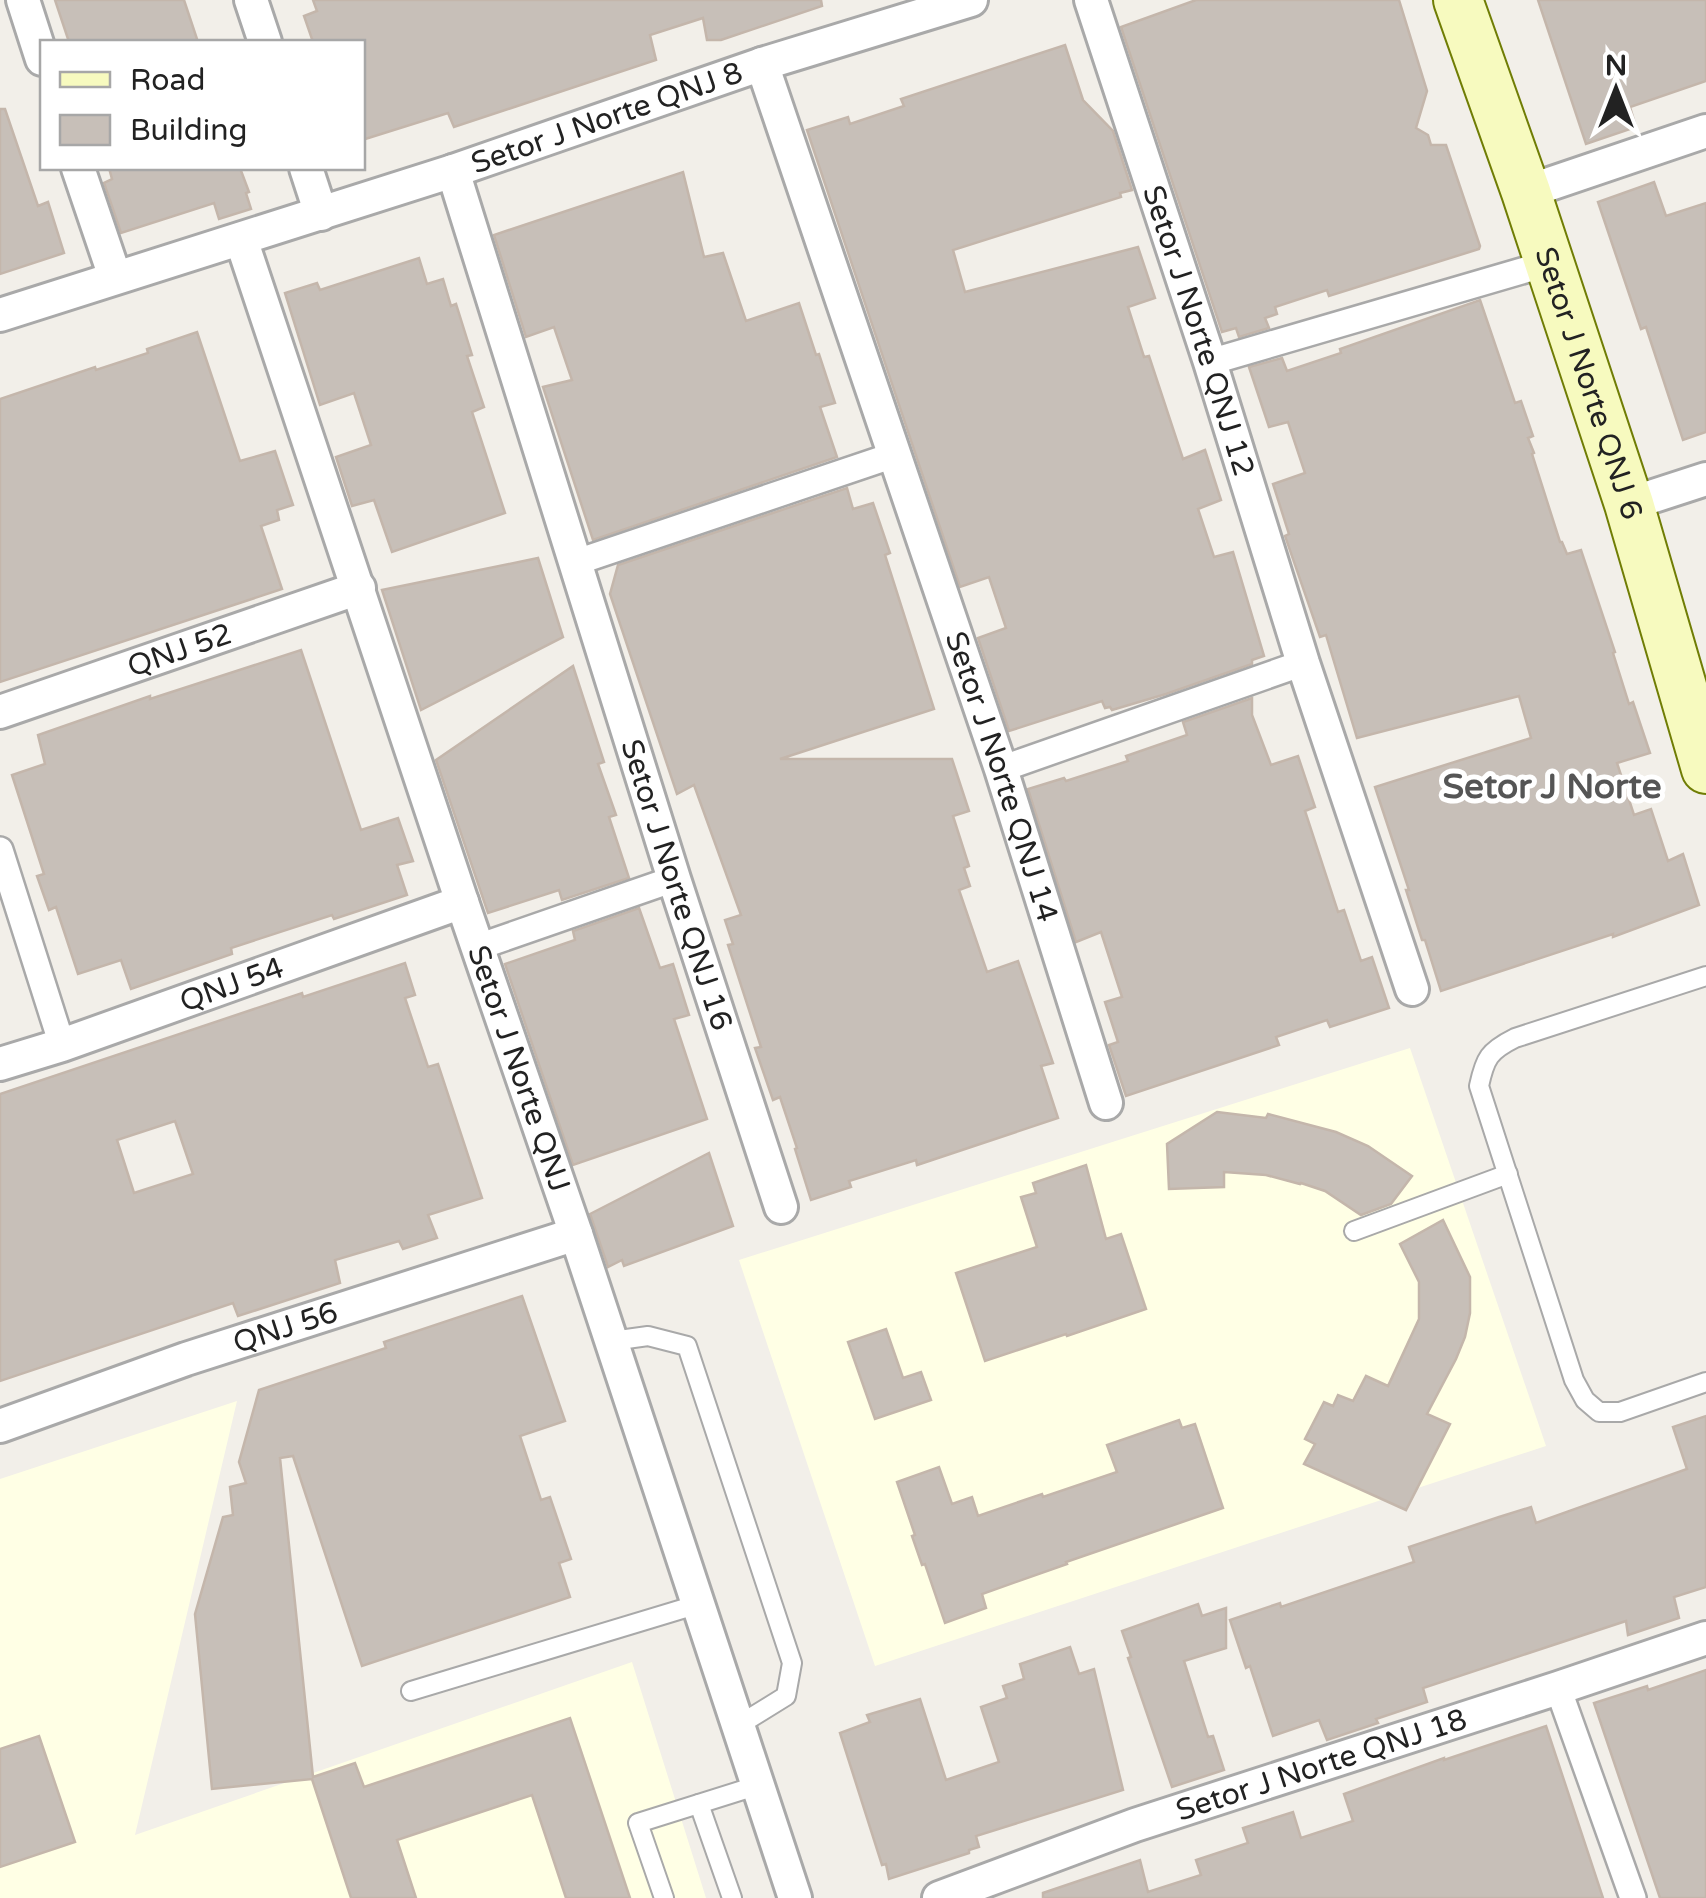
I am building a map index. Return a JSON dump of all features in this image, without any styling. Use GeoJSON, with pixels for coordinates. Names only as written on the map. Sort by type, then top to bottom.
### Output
{"type":"FeatureCollection","features":[{"type":"Feature","properties":{"kind":"main road","name":"Setor J Norte QNJ 6"},"geometry":{"type":"LineString","coordinates":[[1458,0],[1630,504],[1706,769]]}},
{"type":"Feature","properties":{"kind":"street"},"geometry":{"type":"LineString","coordinates":[[23,0],[40,54]]}},
{"type":"Feature","properties":{"kind":"street"},"geometry":{"type":"LineString","coordinates":[[251,0],[264,40]]}},
{"type":"Feature","properties":{"kind":"street","name":"Setor J Norte QNJ 8"},"geometry":{"type":"LineString","coordinates":[[0,315],[454,171],[762,64],[971,0]]}},
{"type":"Feature","properties":{"kind":"street","name":"Setor J Norte QNJ 12"},"geometry":{"type":"LineString","coordinates":[[1091,0],[1210,362],[1302,664],[1412,989]]}},
{"type":"Feature","properties":{"kind":"street","name":"Setor J Norte QNJ 14"},"geometry":{"type":"LineString","coordinates":[[762,64],[1001,769],[1106,1103]]}},
{"type":"Feature","properties":{"kind":"street"},"geometry":{"type":"LineString","coordinates":[[1526,192],[1706,131]]}},
{"type":"Feature","properties":{"kind":"street"},"geometry":{"type":"LineString","coordinates":[[79,170],[114,277]]}},
{"type":"Feature","properties":{"kind":"street"},"geometry":{"type":"LineString","coordinates":[[307,170],[321,214]]}},
{"type":"Feature","properties":{"kind":"street","name":"Setor J Norte QNJ 16"},"geometry":{"type":"LineString","coordinates":[[454,171],[674,879],[781,1208]]}},
{"type":"Feature","properties":{"kind":"street","name":"Setor J Norte QNJ"},"geometry":{"type":"LineString","coordinates":[[241,240],[796,1898]]}},
{"type":"Feature","properties":{"kind":"street"},"geometry":{"type":"LineString","coordinates":[[1210,362],[1549,263]]}},
{"type":"Feature","properties":{"kind":"street"},"geometry":{"type":"LineString","coordinates":[[576,562],[894,455]]}},
{"type":"Feature","properties":{"kind":"street"},"geometry":{"type":"LineString","coordinates":[[1630,504],[1706,478]]}},
{"type":"Feature","properties":{"kind":"street","name":"QNJ 52"},"geometry":{"type":"LineString","coordinates":[[0,712],[359,588]]}},
{"type":"Feature","properties":{"kind":"street"},"geometry":{"type":"LineString","coordinates":[[1001,769],[1302,664]]}},
{"type":"Feature","properties":{"kind":"street"},"geometry":{"type":"LineString","coordinates":[[0,850],[62,1046]]}},
{"type":"Feature","properties":{"kind":"street"},"geometry":{"type":"LineString","coordinates":[[478,947],[674,879]]}},
{"type":"Feature","properties":{"kind":"street","name":"QNJ 54"},"geometry":{"type":"LineString","coordinates":[[0,1064],[62,1046],[462,902]]}},
{"type":"Feature","properties":{"kind":"street","name":"QNJ 56"},"geometry":{"type":"LineString","coordinates":[[0,1426],[186,1360],[576,1234]]}},
{"type":"Feature","properties":{"kind":"street","name":"Setor J Norte QNJ 18"},"geometry":{"type":"LineString","coordinates":[[939,1898],[1135,1826],[1706,1638]]}},
{"type":"Feature","properties":{"kind":"street"},"geometry":{"type":"LineString","coordinates":[[1558,1688],[1632,1898]]}},
{"type":"Feature","properties":{"kind":"lane"},"geometry":{"type":"LineString","coordinates":[[1706,976],[1496,1047],[1484,1062],[1480,1086],[1574,1380],[1585,1400],[1598,1412],[1620,1412],[1706,1382]]}},
{"type":"Feature","properties":{"kind":"lane"},"geometry":{"type":"LineString","coordinates":[[1354,1231],[1508,1174]]}},
{"type":"Feature","properties":{"kind":"lane"},"geometry":{"type":"LineString","coordinates":[[612,1341],[648,1336],[686,1346],[792,1663],[786,1696],[739,1725]]}},
{"type":"Feature","properties":{"kind":"lane"},"geometry":{"type":"LineString","coordinates":[[410,1691],[698,1604]]}},
{"type":"Feature","properties":{"kind":"lane"},"geometry":{"type":"LineString","coordinates":[[664,1898],[638,1823],[759,1785]]}},
{"type":"Feature","properties":{"kind":"lane"},"geometry":{"type":"LineString","coordinates":[[699,1804],[732,1898]]}},
{"type":"Feature","properties":{"kind":"shaded area"},"geometry":{"type":"Polygon","coordinates":[[[1410,1048],[1546,1446],[875,1666],[739,1260],[1410,1048]]]}},
{"type":"Feature","properties":{"kind":"shaded area"},"geometry":{"type":"Polygon","coordinates":[[[237,1401],[135,1835],[632,1662],[706,1898],[0,1898],[0,1479],[237,1401]]]}},
{"type":"Feature","properties":{"kind":"building"},"geometry":{"type":"Polygon","coordinates":[[[55,0],[184,0],[197,40],[68,40],[55,0]]]}},
{"type":"Feature","properties":{"kind":"building"},"geometry":{"type":"Polygon","coordinates":[[[313,0],[821,0],[822,6],[721,40],[707,40],[703,18],[650,35],[656,60],[454,127],[448,113],[365,139],[365,40],[312,40],[304,16],[317,11],[313,0]]]}},
{"type":"Feature","properties":{"kind":"building"},"geometry":{"type":"Polygon","coordinates":[[[1196,0],[1399,0],[1427,91],[1416,128],[1428,135],[1431,145],[1446,145],[1479,249],[1329,296],[1327,290],[1275,307],[1277,314],[1265,318],[1269,328],[1239,337],[1236,328],[1222,332],[1121,27],[1196,0]]]}},
{"type":"Feature","properties":{"kind":"building"},"geometry":{"type":"Polygon","coordinates":[[[1538,0],[1706,0],[1706,81],[1630,107],[1636,127],[1586,144],[1538,0]]]}},
{"type":"Feature","properties":{"kind":"building"},"geometry":{"type":"Polygon","coordinates":[[[1065,45],[1083,100],[1113,131],[1132,190],[1120,193],[1121,197],[953,250],[965,292],[1138,247],[1155,298],[1128,307],[1144,357],[1149,356],[1183,459],[1205,450],[1221,500],[1198,509],[1214,557],[1233,552],[1264,656],[1252,660],[1252,664],[1112,710],[1105,708],[1102,701],[1009,731],[978,638],[1006,628],[989,577],[960,587],[807,130],[848,117],[850,124],[904,106],[901,99],[1065,45]]]}},
{"type":"Feature","properties":{"kind":"building"},"geometry":{"type":"Polygon","coordinates":[[[0,109],[5,109],[38,206],[48,202],[64,253],[0,274],[0,109]]]}},
{"type":"Feature","properties":{"kind":"building"},"geometry":{"type":"Polygon","coordinates":[[[110,170],[241,170],[251,209],[219,219],[214,203],[121,233],[104,183],[112,179],[110,170]]]}},
{"type":"Feature","properties":{"kind":"building"},"geometry":{"type":"Polygon","coordinates":[[[683,172],[704,257],[723,253],[746,321],[799,303],[835,403],[820,407],[837,457],[593,540],[543,387],[572,380],[554,327],[526,337],[494,235],[683,172]]]}},
{"type":"Feature","properties":{"kind":"building"},"geometry":{"type":"Polygon","coordinates":[[[1654,182],[1666,216],[1706,203],[1706,432],[1683,440],[1646,327],[1641,329],[1598,202],[1654,182]]]}},
{"type":"Feature","properties":{"kind":"building"},"geometry":{"type":"Polygon","coordinates":[[[419,258],[427,284],[443,279],[451,306],[456,304],[472,355],[467,356],[484,407],[472,412],[505,513],[392,552],[374,500],[352,506],[336,457],[371,445],[354,393],[320,405],[285,293],[317,283],[320,290],[419,258]]]}},
{"type":"Feature","properties":{"kind":"building"},"geometry":{"type":"Polygon","coordinates":[[[1480,300],[1515,403],[1521,401],[1533,436],[1528,438],[1532,454],[1560,542],[1567,554],[1581,550],[1629,704],[1633,702],[1650,753],[1617,763],[1634,815],[1651,809],[1668,861],[1683,854],[1699,905],[1613,937],[1441,991],[1375,787],[1531,738],[1519,696],[1357,738],[1326,635],[1320,637],[1285,536],[1289,534],[1273,484],[1305,473],[1288,422],[1269,427],[1249,367],[1282,358],[1287,371],[1480,300]]]}},
{"type":"Feature","properties":{"kind":"building"},"geometry":{"type":"Polygon","coordinates":[[[197,332],[240,461],[275,451],[293,505],[277,510],[279,520],[261,526],[282,589],[0,682],[0,399],[148,353],[147,349],[197,332]]]}},
{"type":"Feature","properties":{"kind":"building"},"geometry":{"type":"Polygon","coordinates":[[[847,488],[853,509],[873,503],[890,553],[885,555],[934,709],[780,759],[952,759],[969,811],[953,816],[969,866],[964,868],[970,886],[959,890],[987,972],[1018,961],[1053,1063],[1041,1066],[1058,1118],[917,1165],[916,1160],[849,1181],[851,1187],[811,1200],[780,1097],[773,1100],[755,1048],[761,1047],[728,945],[733,944],[725,920],[741,915],[694,785],[677,794],[610,594],[618,565],[847,488]]]}},
{"type":"Feature","properties":{"kind":"building"},"geometry":{"type":"Polygon","coordinates":[[[538,558],[563,637],[421,710],[382,590],[538,558]]]}},
{"type":"Feature","properties":{"kind":"building"},"geometry":{"type":"Polygon","coordinates":[[[301,650],[361,830],[398,818],[413,861],[397,865],[407,895],[231,948],[232,954],[131,989],[121,960],[78,974],[56,907],[49,910],[37,876],[44,874],[12,775],[45,764],[38,735],[301,650]]]}},
{"type":"Feature","properties":{"kind":"building"},"geometry":{"type":"Polygon","coordinates":[[[573,666],[604,762],[598,764],[616,815],[609,817],[629,878],[562,900],[559,890],[488,913],[436,760],[573,666]]]}},
{"type":"Feature","properties":{"kind":"building"},"geometry":{"type":"Polygon","coordinates":[[[1252,698],[1252,715],[1271,765],[1298,756],[1315,807],[1305,811],[1338,912],[1344,910],[1361,961],[1372,957],[1389,1008],[1330,1027],[1327,1020],[1276,1037],[1279,1045],[1126,1096],[1109,1045],[1118,1042],[1105,1002],[1122,997],[1101,932],[1076,942],[1028,789],[1128,761],[1126,756],[1187,735],[1183,722],[1252,698]]]}},
{"type":"Feature","properties":{"kind":"building"},"geometry":{"type":"Polygon","coordinates":[[[639,908],[660,968],[673,964],[689,1015],[674,1019],[707,1119],[573,1165],[505,964],[575,940],[573,931],[639,908]]]}},
{"type":"Feature","properties":{"kind":"building"},"geometry":{"type":"Polygon","coordinates":[[[405,963],[415,995],[405,998],[428,1067],[438,1064],[482,1198],[428,1215],[437,1238],[403,1249],[399,1241],[335,1260],[340,1283],[238,1316],[233,1303],[0,1381],[0,1094],[302,993],[303,997],[405,963]],[[175,1121],[117,1140],[134,1193],[193,1174],[175,1121]]]}},
{"type":"Feature","properties":{"kind":"building"},"geometry":{"type":"Polygon","coordinates":[[[1217,1112],[1266,1118],[1268,1114],[1336,1132],[1368,1146],[1412,1176],[1391,1204],[1361,1215],[1325,1191],[1266,1175],[1224,1172],[1224,1187],[1169,1189],[1167,1144],[1217,1112]]]}},
{"type":"Feature","properties":{"kind":"building"},"geometry":{"type":"Polygon","coordinates":[[[709,1153],[733,1226],[624,1266],[622,1260],[608,1267],[590,1214],[709,1153]]]}},
{"type":"Feature","properties":{"kind":"building"},"geometry":{"type":"Polygon","coordinates":[[[1086,1165],[1106,1239],[1121,1234],[1146,1309],[985,1361],[956,1273],[1037,1247],[1021,1197],[1036,1193],[1033,1183],[1086,1165]]]}},
{"type":"Feature","properties":{"kind":"building"},"geometry":{"type":"Polygon","coordinates":[[[1443,1220],[1470,1277],[1470,1313],[1456,1359],[1427,1414],[1450,1424],[1406,1510],[1304,1464],[1315,1444],[1305,1439],[1324,1402],[1333,1406],[1338,1395],[1353,1401],[1366,1376],[1388,1386],[1419,1319],[1419,1282],[1400,1244],[1443,1220]]]}},
{"type":"Feature","properties":{"kind":"building"},"geometry":{"type":"Polygon","coordinates":[[[522,1296],[565,1421],[520,1436],[541,1500],[550,1497],[571,1559],[559,1563],[570,1597],[362,1666],[293,1456],[280,1458],[313,1777],[355,1763],[364,1787],[570,1718],[630,1898],[566,1898],[532,1795],[397,1840],[416,1898],[351,1898],[312,1779],[212,1789],[195,1614],[223,1517],[233,1515],[230,1487],[246,1483],[239,1462],[259,1390],[386,1348],[384,1342],[522,1296]]]}},
{"type":"Feature","properties":{"kind":"building"},"geometry":{"type":"Polygon","coordinates":[[[886,1329],[903,1378],[921,1372],[931,1400],[875,1419],[848,1342],[886,1329]]]}},
{"type":"Feature","properties":{"kind":"building"},"geometry":{"type":"Polygon","coordinates":[[[1706,1416],[1706,1587],[1674,1597],[1679,1618],[1628,1635],[1626,1621],[1423,1688],[1427,1702],[1327,1740],[1319,1720],[1273,1736],[1230,1620],[1414,1562],[1409,1547],[1499,1517],[1531,1507],[1536,1523],[1687,1469],[1673,1427],[1706,1416]]]}},
{"type":"Feature","properties":{"kind":"building"},"geometry":{"type":"Polygon","coordinates":[[[1179,1420],[1182,1428],[1195,1424],[1223,1508],[982,1594],[986,1608],[945,1623],[912,1536],[915,1535],[897,1482],[939,1467],[952,1504],[972,1497],[978,1516],[1117,1472],[1107,1445],[1179,1420]]]}},
{"type":"Feature","properties":{"kind":"building"},"geometry":{"type":"Polygon","coordinates":[[[1198,1604],[1202,1616],[1226,1608],[1226,1648],[1184,1661],[1208,1737],[1213,1736],[1224,1770],[1172,1787],[1122,1631],[1198,1604]]]}},
{"type":"Feature","properties":{"kind":"building"},"geometry":{"type":"Polygon","coordinates":[[[1070,1647],[1079,1674],[1094,1669],[1123,1790],[976,1836],[979,1847],[969,1853],[889,1879],[840,1733],[870,1722],[867,1715],[920,1699],[946,1780],[999,1762],[981,1707],[1007,1698],[1003,1686],[1024,1679],[1020,1664],[1070,1647]]]}},
{"type":"Feature","properties":{"kind":"building"},"geometry":{"type":"Polygon","coordinates":[[[1706,1670],[1706,1898],[1660,1898],[1594,1703],[1706,1670]]]}},
{"type":"Feature","properties":{"kind":"building"},"geometry":{"type":"Polygon","coordinates":[[[1546,1726],[1603,1898],[1043,1898],[1043,1893],[1140,1860],[1148,1892],[1201,1875],[1196,1860],[1248,1843],[1243,1828],[1293,1812],[1301,1838],[1353,1821],[1344,1794],[1546,1726]]]}},
{"type":"Feature","properties":{"kind":"building"},"geometry":{"type":"Polygon","coordinates":[[[39,1736],[75,1842],[0,1867],[0,1749],[39,1736]]]}},
{"type":"Feature","properties":{"kind":"district","name":"Setor J Norte"},"geometry":{"type":"Point","coordinates":[1552,786]}}]}
